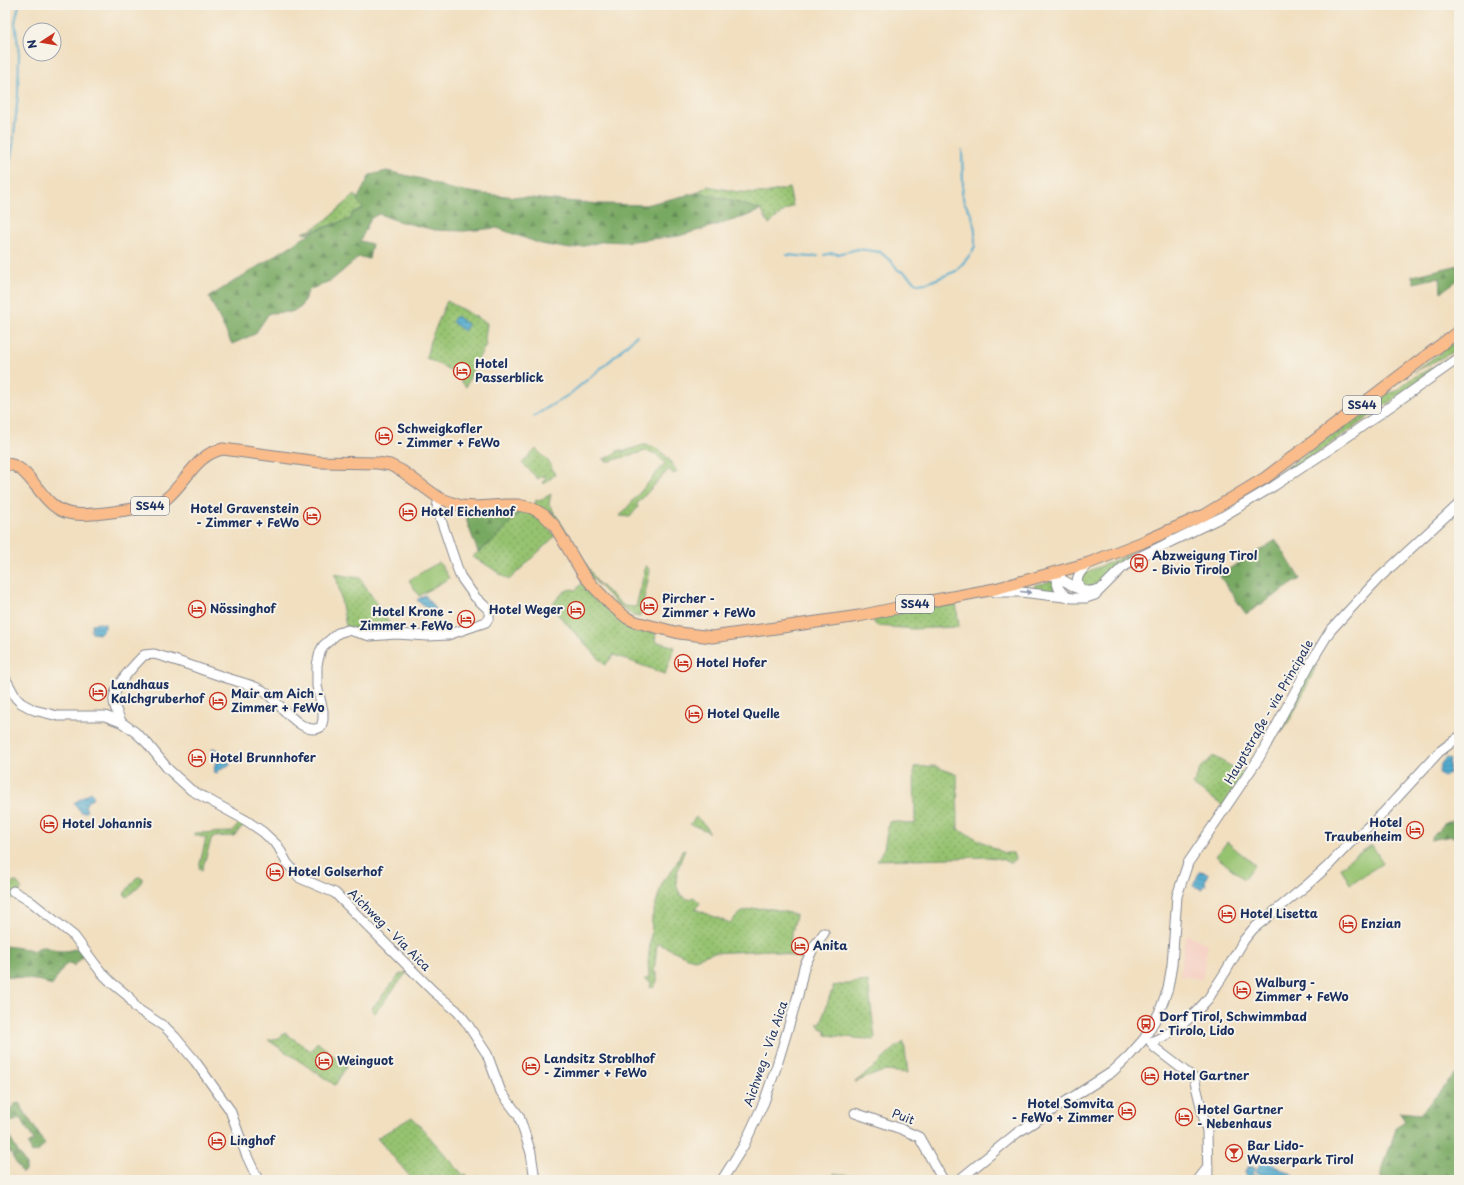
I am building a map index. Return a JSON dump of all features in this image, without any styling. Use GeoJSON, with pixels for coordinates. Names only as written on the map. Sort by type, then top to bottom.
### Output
{"type":"FeatureCollection","features":[{"type":"Feature","properties":{"kind":"main road","name":"SS44"},"geometry":{"type":"LineString","coordinates":[[5,464],[25,472],[49,503],[60,511],[80,515],[156,505],[168,497],[204,457],[216,450],[223,449],[319,462],[377,463],[390,465],[402,471],[439,498],[461,506],[476,507],[518,505],[538,511],[554,525],[583,574],[611,605],[627,618],[636,622],[679,633],[712,637],[859,616],[995,589],[1089,563],[1183,525],[1204,515],[1265,478],[1459,331]]}},
{"type":"Feature","properties":{"kind":"street"},"geometry":{"type":"LineString","coordinates":[[960,595],[987,592],[1021,592],[1074,598],[1091,597],[1099,592],[1122,568],[1137,558],[1220,518],[1300,470],[1459,358]]}},
{"type":"Feature","properties":{"kind":"street"},"geometry":{"type":"LineString","coordinates":[[121,722],[113,701],[114,696],[131,668],[144,655],[154,654],[259,688],[299,724],[310,729],[317,729],[321,726],[323,712],[317,686],[317,665],[323,646],[338,633],[348,630],[370,636],[396,634],[440,636],[455,633],[486,622],[489,617],[489,610],[475,597],[460,576],[437,508],[439,498]]}},
{"type":"Feature","properties":{"kind":"street","name":"Hauptstraße - via Principale"},"geometry":{"type":"LineString","coordinates":[[1148,1040],[1168,988],[1172,965],[1177,896],[1188,863],[1259,758],[1311,662],[1330,631],[1378,579],[1459,504]]}},
{"type":"Feature","properties":{"kind":"street"},"geometry":{"type":"LineString","coordinates":[[1085,592],[1079,588],[1078,578],[1079,573],[1089,563]]}},
{"type":"Feature","properties":{"kind":"street"},"geometry":{"type":"LineString","coordinates":[[1068,569],[1059,577],[1057,582],[1059,589],[1066,596],[1074,598]]}},
{"type":"Feature","properties":{"kind":"street"},"geometry":{"type":"LineString","coordinates":[[1047,575],[1059,577],[1077,589],[1085,592],[1102,588]]}},
{"type":"Feature","properties":{"kind":"street","name":"Aichweg - Via Aica"},"geometry":{"type":"LineString","coordinates":[[5,678],[16,698],[21,703],[34,710],[58,716],[105,716],[121,722],[147,743],[168,769],[191,790],[246,820],[278,846],[287,863],[300,878],[335,893],[433,991],[458,1011],[466,1022],[488,1054],[501,1092],[519,1116],[529,1146],[535,1180]]}},
{"type":"Feature","properties":{"kind":"street"},"geometry":{"type":"LineString","coordinates":[[958,1180],[1017,1133],[1112,1072],[1148,1040],[1162,1038],[1179,1027],[1195,1013],[1208,999],[1244,940],[1253,929],[1308,885],[1384,812],[1439,752],[1459,738]]}},
{"type":"Feature","properties":{"kind":"street"},"geometry":{"type":"LineString","coordinates":[[13,891],[30,901],[74,936],[101,972],[128,996],[136,1008],[165,1027],[175,1037],[195,1061],[232,1114],[246,1154],[258,1180]]}},
{"type":"Feature","properties":{"kind":"street","name":"Aichweg - Via Aica"},"geometry":{"type":"LineString","coordinates":[[722,1180],[744,1145],[764,1102],[798,995],[804,967],[815,945],[824,933]]}},
{"type":"Feature","properties":{"kind":"street"},"geometry":{"type":"LineString","coordinates":[[1148,1040],[1155,1048],[1194,1078],[1207,1131],[1208,1180]]}},
{"type":"Feature","properties":{"kind":"street","name":"Puit"},"geometry":{"type":"LineString","coordinates":[[854,1113],[901,1129],[919,1137],[943,1180]]}},
{"type":"Feature","properties":{"kind":"street"},"geometry":{"type":"LineString","coordinates":[[1198,1180],[1208,1167]]}},
{"type":"Feature","properties":{"kind":"shaded area"},"geometry":{"type":"Polygon","coordinates":[[[1186,934],[1208,944],[1202,980],[1180,975],[1186,934]]]}},
{"type":"Feature","properties":{"kind":"green space"},"geometry":{"type":"Polygon","coordinates":[[[387,171],[422,179],[450,189],[484,194],[600,204],[645,205],[696,193],[721,198],[761,210],[744,217],[679,236],[623,242],[605,241],[571,249],[541,244],[497,228],[464,231],[435,230],[398,221],[379,214],[371,218],[360,241],[372,244],[369,259],[359,257],[332,280],[309,290],[300,308],[291,312],[269,313],[255,334],[232,344],[209,297],[316,230],[351,219],[352,214],[363,208],[357,200],[370,175],[387,171]]]}},
{"type":"Feature","properties":{"kind":"green space"},"geometry":{"type":"Polygon","coordinates":[[[707,186],[738,192],[765,193],[789,188],[793,206],[769,224],[761,210],[721,198],[696,193],[707,186]]]}},
{"type":"Feature","properties":{"kind":"green space"},"geometry":{"type":"Polygon","coordinates":[[[355,195],[363,208],[352,214],[351,219],[302,233],[311,230],[326,220],[355,195]]]}},
{"type":"Feature","properties":{"kind":"green space"},"geometry":{"type":"Polygon","coordinates":[[[1459,265],[1459,279],[1441,292],[1440,277],[1414,283],[1412,276],[1459,265]]]}},
{"type":"Feature","properties":{"kind":"green space"},"geometry":{"type":"Polygon","coordinates":[[[447,301],[487,323],[485,340],[486,345],[477,361],[466,387],[452,371],[426,358],[430,341],[447,301]]]}},
{"type":"Feature","properties":{"kind":"green space"},"geometry":{"type":"Polygon","coordinates":[[[1459,339],[1459,349],[1414,372],[1459,339]]]}},
{"type":"Feature","properties":{"kind":"green space"},"geometry":{"type":"Polygon","coordinates":[[[1459,353],[1289,473],[1262,489],[1261,488],[1383,395],[1396,391],[1411,379],[1459,353]]]}},
{"type":"Feature","properties":{"kind":"green space"},"geometry":{"type":"Polygon","coordinates":[[[643,445],[649,445],[659,450],[668,458],[677,472],[673,474],[669,469],[637,504],[638,507],[630,517],[620,516],[665,463],[656,454],[646,451],[606,462],[606,459],[603,459],[616,454],[617,451],[621,450],[622,452],[643,445]]]}},
{"type":"Feature","properties":{"kind":"green space"},"geometry":{"type":"Polygon","coordinates":[[[536,449],[549,462],[555,475],[544,484],[542,482],[546,479],[544,475],[538,479],[522,463],[536,449]]]}},
{"type":"Feature","properties":{"kind":"green space"},"geometry":{"type":"Polygon","coordinates":[[[551,494],[549,504],[597,582],[624,606],[636,607],[646,565],[650,571],[640,617],[634,616],[619,606],[592,578],[554,516],[535,505],[536,500],[539,501],[551,494]]]}},
{"type":"Feature","properties":{"kind":"green space"},"geometry":{"type":"Polygon","coordinates":[[[504,509],[522,510],[493,541],[478,552],[467,522],[467,512],[485,512],[504,509]]]}},
{"type":"Feature","properties":{"kind":"green space"},"geometry":{"type":"Polygon","coordinates":[[[522,510],[541,520],[555,536],[509,580],[484,563],[472,557],[493,541],[522,510]]]}},
{"type":"Feature","properties":{"kind":"green space"},"geometry":{"type":"Polygon","coordinates":[[[1276,540],[1300,579],[1246,614],[1219,575],[1276,540]]]}},
{"type":"Feature","properties":{"kind":"green space"},"geometry":{"type":"Polygon","coordinates":[[[1130,554],[1134,555],[1127,559],[1122,559],[1121,562],[1095,587],[1085,587],[1081,580],[1084,574],[1130,554]]]}},
{"type":"Feature","properties":{"kind":"green space"},"geometry":{"type":"Polygon","coordinates":[[[439,562],[449,578],[419,596],[409,580],[439,562]]]}},
{"type":"Feature","properties":{"kind":"green space"},"geometry":{"type":"Polygon","coordinates":[[[334,574],[360,578],[395,632],[372,633],[346,626],[337,579],[334,574]]]}},
{"type":"Feature","properties":{"kind":"green space"},"geometry":{"type":"Polygon","coordinates":[[[1053,581],[1055,592],[1035,591],[1034,589],[1035,585],[1053,581]]]}},
{"type":"Feature","properties":{"kind":"green space"},"geometry":{"type":"Polygon","coordinates":[[[583,582],[593,595],[623,623],[630,627],[656,633],[655,641],[675,647],[665,674],[614,655],[605,665],[551,607],[562,594],[568,590],[576,590],[583,582]]]}},
{"type":"Feature","properties":{"kind":"green space"},"geometry":{"type":"Polygon","coordinates":[[[956,602],[959,627],[913,629],[878,626],[874,623],[874,619],[956,602]]]}},
{"type":"Feature","properties":{"kind":"green space"},"geometry":{"type":"Polygon","coordinates":[[[1311,662],[1317,665],[1291,718],[1281,732],[1278,730],[1311,662]]]}},
{"type":"Feature","properties":{"kind":"green space"},"geometry":{"type":"Polygon","coordinates":[[[1213,756],[1245,774],[1223,806],[1193,785],[1200,769],[1213,756]]]}},
{"type":"Feature","properties":{"kind":"green space"},"geometry":{"type":"Polygon","coordinates":[[[935,766],[957,775],[958,829],[1004,853],[1013,853],[1015,859],[1010,863],[1001,859],[988,857],[877,860],[884,848],[889,822],[892,821],[915,824],[914,767],[935,766]]]}},
{"type":"Feature","properties":{"kind":"green space"},"geometry":{"type":"Polygon","coordinates":[[[696,817],[705,825],[709,832],[690,824],[696,817]]]}},
{"type":"Feature","properties":{"kind":"green space"},"geometry":{"type":"Polygon","coordinates":[[[1459,818],[1459,843],[1452,836],[1430,840],[1444,824],[1459,818]]]}},
{"type":"Feature","properties":{"kind":"green space"},"geometry":{"type":"Polygon","coordinates":[[[243,819],[247,821],[234,836],[212,837],[202,870],[199,868],[206,838],[194,835],[194,833],[232,832],[243,819]]]}},
{"type":"Feature","properties":{"kind":"green space"},"geometry":{"type":"Polygon","coordinates":[[[1227,842],[1255,865],[1244,879],[1216,856],[1227,842]]]}},
{"type":"Feature","properties":{"kind":"green space"},"geometry":{"type":"Polygon","coordinates":[[[1372,845],[1383,863],[1350,884],[1341,868],[1346,865],[1347,861],[1372,845]]]}},
{"type":"Feature","properties":{"kind":"green space"},"geometry":{"type":"Polygon","coordinates":[[[685,849],[679,865],[676,883],[682,896],[688,899],[694,897],[700,903],[695,909],[730,923],[743,912],[758,908],[777,910],[796,915],[789,946],[805,955],[802,959],[771,950],[712,953],[695,959],[687,957],[657,943],[654,973],[657,973],[657,981],[654,987],[650,988],[651,982],[645,979],[649,977],[648,962],[652,917],[663,880],[669,875],[682,850],[685,849]]]}},
{"type":"Feature","properties":{"kind":"green space"},"geometry":{"type":"Polygon","coordinates":[[[136,878],[143,878],[139,886],[127,897],[124,894],[136,878]]]}},
{"type":"Feature","properties":{"kind":"green space"},"geometry":{"type":"Polygon","coordinates":[[[5,881],[6,883],[17,882],[22,889],[13,899],[5,896],[5,881]]]}},
{"type":"Feature","properties":{"kind":"green space"},"geometry":{"type":"Polygon","coordinates":[[[5,946],[34,951],[41,947],[62,951],[81,947],[86,954],[74,966],[70,963],[64,966],[52,986],[42,981],[5,976],[5,946]]]}},
{"type":"Feature","properties":{"kind":"green space"},"geometry":{"type":"Polygon","coordinates":[[[408,971],[374,1014],[372,1008],[399,975],[408,971]]]}},
{"type":"Feature","properties":{"kind":"green space"},"geometry":{"type":"Polygon","coordinates":[[[868,981],[874,1040],[826,1035],[826,1030],[817,1024],[821,1023],[831,992],[833,992],[833,986],[868,981]]]}},
{"type":"Feature","properties":{"kind":"green space"},"geometry":{"type":"Polygon","coordinates":[[[285,1033],[311,1051],[317,1042],[339,1060],[341,1059],[347,1066],[335,1085],[268,1040],[279,1038],[285,1033]]]}},
{"type":"Feature","properties":{"kind":"green space"},"geometry":{"type":"Polygon","coordinates":[[[904,1042],[908,1073],[884,1071],[855,1082],[871,1070],[895,1048],[904,1042]]]}},
{"type":"Feature","properties":{"kind":"green space"},"geometry":{"type":"Polygon","coordinates":[[[1459,1070],[1459,1180],[1381,1180],[1381,1173],[1397,1126],[1405,1121],[1399,1112],[1420,1114],[1459,1070]]]}},
{"type":"Feature","properties":{"kind":"green space"},"geometry":{"type":"Polygon","coordinates":[[[19,1103],[45,1144],[39,1151],[32,1153],[28,1144],[34,1140],[20,1118],[15,1121],[5,1122],[5,1112],[12,1108],[15,1104],[19,1103]]]}},
{"type":"Feature","properties":{"kind":"green space"},"geometry":{"type":"Polygon","coordinates":[[[412,1117],[463,1175],[466,1174],[470,1180],[413,1180],[377,1138],[412,1117]]]}},
{"type":"Feature","properties":{"kind":"green space"},"geometry":{"type":"Polygon","coordinates":[[[5,1130],[26,1165],[26,1170],[22,1173],[5,1144],[5,1130]]]}},
{"type":"Feature","properties":{"kind":"green space"},"geometry":{"type":"Polygon","coordinates":[[[834,1173],[875,1180],[832,1180],[834,1173]]]}},
{"type":"Feature","properties":{"kind":"water"},"geometry":{"type":"Polygon","coordinates":[[[456,316],[468,325],[464,331],[452,322],[456,316]]]}},
{"type":"Feature","properties":{"kind":"water"},"geometry":{"type":"Polygon","coordinates":[[[425,595],[437,612],[426,608],[417,600],[425,595]]]}},
{"type":"Feature","properties":{"kind":"water"},"geometry":{"type":"Polygon","coordinates":[[[92,624],[105,624],[105,628],[99,634],[92,633],[92,624]]]}},
{"type":"Feature","properties":{"kind":"water"},"geometry":{"type":"Polygon","coordinates":[[[213,748],[230,762],[230,765],[222,768],[217,773],[214,772],[217,761],[212,751],[213,748]]]}},
{"type":"Feature","properties":{"kind":"water"},"geometry":{"type":"Polygon","coordinates":[[[1446,758],[1450,760],[1450,773],[1444,776],[1440,774],[1439,770],[1446,758]]]}},
{"type":"Feature","properties":{"kind":"water"},"geometry":{"type":"Polygon","coordinates":[[[91,792],[94,797],[85,805],[87,811],[81,812],[74,803],[91,792]]]}},
{"type":"Feature","properties":{"kind":"water"},"geometry":{"type":"Polygon","coordinates":[[[1200,871],[1208,873],[1205,882],[1206,885],[1202,887],[1202,889],[1193,886],[1200,871]]]}},
{"type":"Feature","properties":{"kind":"water"},"geometry":{"type":"Polygon","coordinates":[[[1263,1159],[1293,1175],[1290,1180],[1270,1180],[1255,1172],[1263,1159]]]}},
{"type":"Feature","properties":{"kind":"water"},"geometry":{"type":"Polygon","coordinates":[[[1248,1167],[1255,1167],[1252,1174],[1258,1178],[1255,1180],[1250,1180],[1246,1177],[1245,1171],[1248,1167]]]}},
{"type":"Feature","properties":{"kind":"waterway"},"geometry":{"type":"LineString","coordinates":[[5,185],[13,146],[18,94],[19,54],[15,22],[19,5]]}},
{"type":"Feature","properties":{"kind":"waterway"},"geometry":{"type":"LineString","coordinates":[[824,255],[832,253],[838,254],[858,249],[880,252],[893,263],[898,270],[905,273],[917,284],[927,283],[956,271],[971,254],[975,246],[975,231],[972,215],[964,202],[962,194],[962,150]]}},
{"type":"Feature","properties":{"kind":"waterway"},"geometry":{"type":"LineString","coordinates":[[787,255],[811,257],[818,256]]}},
{"type":"Feature","properties":{"kind":"waterway"},"geometry":{"type":"LineString","coordinates":[[534,416],[570,394],[612,359],[637,335]]}},
{"type":"Feature","properties":{"kind":"place","name":"Hotel Passerblick"},"geometry":{"type":"Point","coordinates":[462,371]}},
{"type":"Feature","properties":{"kind":"place","name":"Schweigkofler - Zimmer + FeWo"},"geometry":{"type":"Point","coordinates":[384,436]}},
{"type":"Feature","properties":{"kind":"place","name":"Hotel Eichenhof"},"geometry":{"type":"Point","coordinates":[408,512]}},
{"type":"Feature","properties":{"kind":"place","name":"Hotel Gravenstein - Zimmer + FeWo"},"geometry":{"type":"Point","coordinates":[312,516]}},
{"type":"Feature","properties":{"kind":"place","name":"Abzweigung Tirol - Bivio Tirolo"},"geometry":{"type":"Point","coordinates":[1139,563]}},
{"type":"Feature","properties":{"kind":"place","name":"Pircher - Zimmer + FeWo"},"geometry":{"type":"Point","coordinates":[649,606]}},
{"type":"Feature","properties":{"kind":"place","name":"Nössinghof"},"geometry":{"type":"Point","coordinates":[197,609]}},
{"type":"Feature","properties":{"kind":"place","name":"Hotel Weger"},"geometry":{"type":"Point","coordinates":[576,610]}},
{"type":"Feature","properties":{"kind":"place","name":"Hotel Krone - Zimmer + FeWo"},"geometry":{"type":"Point","coordinates":[466,619]}},
{"type":"Feature","properties":{"kind":"place","name":"Hotel Hofer"},"geometry":{"type":"Point","coordinates":[683,663]}},
{"type":"Feature","properties":{"kind":"place","name":"Landhaus Kalchgruberhof"},"geometry":{"type":"Point","coordinates":[98,692]}},
{"type":"Feature","properties":{"kind":"place","name":"Mair am Aich - Zimmer + FeWo"},"geometry":{"type":"Point","coordinates":[218,701]}},
{"type":"Feature","properties":{"kind":"place","name":"Hotel Quelle"},"geometry":{"type":"Point","coordinates":[694,714]}},
{"type":"Feature","properties":{"kind":"place","name":"Hotel Brunnhofer"},"geometry":{"type":"Point","coordinates":[197,758]}},
{"type":"Feature","properties":{"kind":"place","name":"Hotel Johannis"},"geometry":{"type":"Point","coordinates":[49,824]}},
{"type":"Feature","properties":{"kind":"place","name":"Hotel Traubenheim"},"geometry":{"type":"Point","coordinates":[1415,830]}},
{"type":"Feature","properties":{"kind":"place","name":"Hotel Golserhof"},"geometry":{"type":"Point","coordinates":[275,872]}},
{"type":"Feature","properties":{"kind":"place","name":"Hotel Lisetta"},"geometry":{"type":"Point","coordinates":[1227,914]}},
{"type":"Feature","properties":{"kind":"place","name":"Enzian"},"geometry":{"type":"Point","coordinates":[1348,924]}},
{"type":"Feature","properties":{"kind":"place","name":"Anita"},"geometry":{"type":"Point","coordinates":[800,946]}},
{"type":"Feature","properties":{"kind":"place","name":"Walburg - Zimmer + FeWo"},"geometry":{"type":"Point","coordinates":[1242,990]}},
{"type":"Feature","properties":{"kind":"place","name":"Dorf Tirol, Schwimmbad - Tirolo, Lido"},"geometry":{"type":"Point","coordinates":[1146,1024]}},
{"type":"Feature","properties":{"kind":"place","name":"Weinguot"},"geometry":{"type":"Point","coordinates":[324,1061]}},
{"type":"Feature","properties":{"kind":"place","name":"Landsitz Stroblhof - Zimmer + FeWo"},"geometry":{"type":"Point","coordinates":[531,1066]}},
{"type":"Feature","properties":{"kind":"place","name":"Hotel Gartner"},"geometry":{"type":"Point","coordinates":[1150,1076]}},
{"type":"Feature","properties":{"kind":"place","name":"Hotel Somvita - FeWo + Zimmer"},"geometry":{"type":"Point","coordinates":[1127,1111]}},
{"type":"Feature","properties":{"kind":"place","name":"Hotel Gartner - Nebenhaus"},"geometry":{"type":"Point","coordinates":[1184,1117]}},
{"type":"Feature","properties":{"kind":"place","name":"Linghof"},"geometry":{"type":"Point","coordinates":[217,1141]}},
{"type":"Feature","properties":{"kind":"place","name":"Bar Lido- Wasserpark Tirol"},"geometry":{"type":"Point","coordinates":[1234,1153]}}]}
